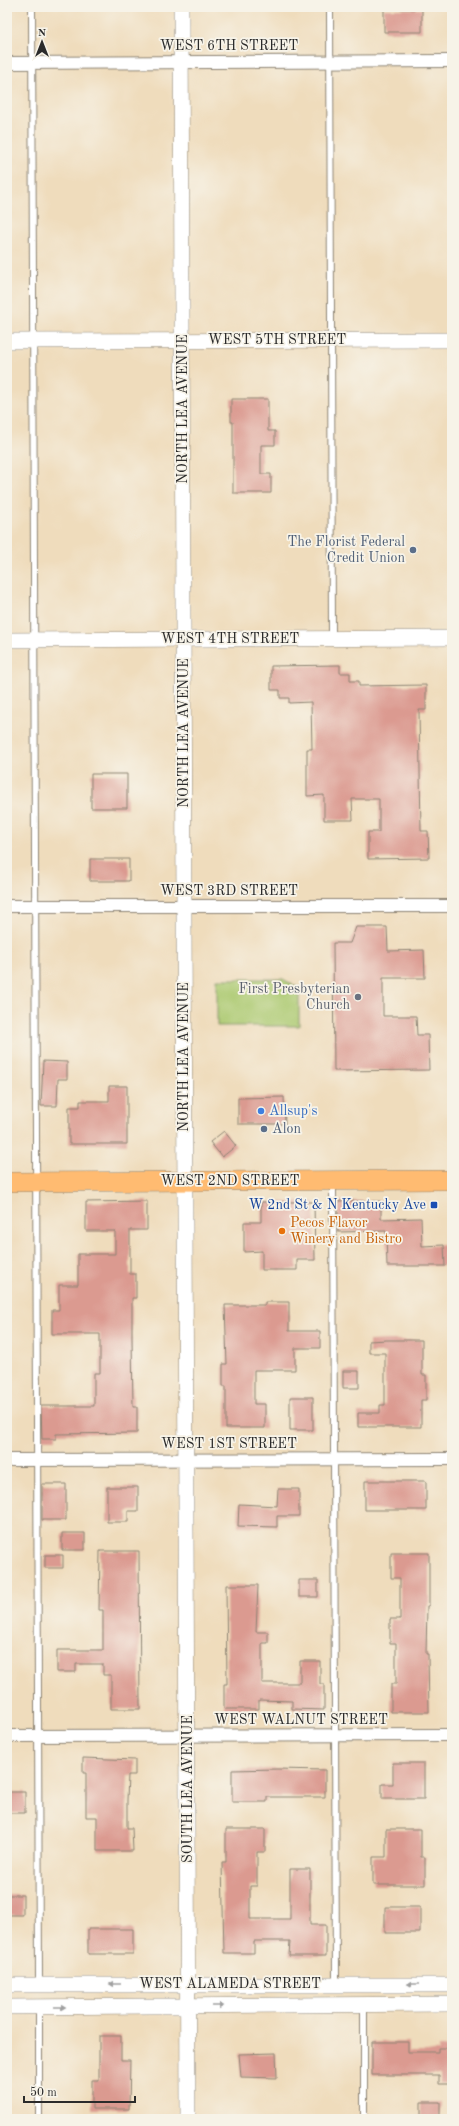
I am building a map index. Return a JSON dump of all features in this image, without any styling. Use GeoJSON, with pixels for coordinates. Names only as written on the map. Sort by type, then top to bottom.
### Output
{"type":"FeatureCollection","features":[{"type":"Feature","properties":{"kind":"main road","name":"WEST 2ND STREET"},"geometry":{"type":"LineString","coordinates":[[7,1182],[452,1180]]}},
{"type":"Feature","properties":{"kind":"street","name":"NORTH LEA AVENUE"},"geometry":{"type":"LineString","coordinates":[[181,7],[187,1459]]}},
{"type":"Feature","properties":{"kind":"street","name":"WEST 6TH STREET"},"geometry":{"type":"LineString","coordinates":[[7,63],[181,61],[452,61]]}},
{"type":"Feature","properties":{"kind":"street","name":"WEST 5TH STREET"},"geometry":{"type":"LineString","coordinates":[[7,341],[452,340]]}},
{"type":"Feature","properties":{"kind":"street","name":"WEST 4TH STREET"},"geometry":{"type":"LineString","coordinates":[[7,640],[452,638]]}},
{"type":"Feature","properties":{"kind":"street","name":"WEST 3RD STREET"},"geometry":{"type":"LineString","coordinates":[[7,906],[452,906]]}},
{"type":"Feature","properties":{"kind":"street","name":"SOUTH LEA AVENUE"},"geometry":{"type":"LineString","coordinates":[[187,1459],[189,1983],[188,2119]]}},
{"type":"Feature","properties":{"kind":"street","name":"WEST 1ST STREET"},"geometry":{"type":"LineString","coordinates":[[7,1460],[452,1459]]}},
{"type":"Feature","properties":{"kind":"street","name":"WEST WALNUT STREET"},"geometry":{"type":"LineString","coordinates":[[7,1736],[452,1735]]}},
{"type":"Feature","properties":{"kind":"street","name":"WEST ALAMEDA STREET"},"geometry":{"type":"LineString","coordinates":[[7,1985],[189,1983],[452,1985]]}},
{"type":"Feature","properties":{"kind":"street","name":"WEST ALAMEDA STREET"},"geometry":{"type":"LineString","coordinates":[[7,2007],[364,2006],[452,2004]]}},
{"type":"Feature","properties":{"kind":"lane"},"geometry":{"type":"LineString","coordinates":[[32,7],[39,1984]]}},
{"type":"Feature","properties":{"kind":"lane"},"geometry":{"type":"LineString","coordinates":[[330,7],[332,639]]}},
{"type":"Feature","properties":{"kind":"lane"},"geometry":{"type":"LineString","coordinates":[[333,1180],[336,1459],[336,1984]]}},
{"type":"Feature","properties":{"kind":"lane"},"geometry":{"type":"LineString","coordinates":[[364,2006],[364,2119]]}},
{"type":"Feature","properties":{"kind":"lane"},"geometry":{"type":"LineString","coordinates":[[39,2007],[39,2119]]}},
{"type":"Feature","properties":{"kind":"green space"},"geometry":{"type":"Polygon","coordinates":[[[217,979],[283,979],[299,988],[299,1026],[217,1026],[217,979]]]}},
{"type":"Feature","properties":{"kind":"building"},"geometry":{"type":"Polygon","coordinates":[[[384,9],[422,9],[422,32],[384,32],[384,9]]]}},
{"type":"Feature","properties":{"kind":"building"},"geometry":{"type":"Polygon","coordinates":[[[231,399],[268,399],[268,431],[275,431],[275,445],[261,445],[261,474],[271,474],[271,493],[233,493],[233,422],[231,422],[231,399]]]}},
{"type":"Feature","properties":{"kind":"building"},"geometry":{"type":"Polygon","coordinates":[[[340,665],[340,673],[350,673],[350,681],[359,681],[359,686],[426,685],[426,710],[419,710],[421,831],[428,831],[429,858],[368,859],[368,832],[379,832],[379,799],[352,799],[353,820],[324,820],[324,795],[307,796],[307,749],[312,749],[311,702],[289,703],[289,698],[280,698],[280,690],[271,690],[271,666],[340,665]]]}},
{"type":"Feature","properties":{"kind":"building"},"geometry":{"type":"Polygon","coordinates":[[[91,774],[127,774],[127,808],[91,808],[91,774]]]}},
{"type":"Feature","properties":{"kind":"building"},"geometry":{"type":"Polygon","coordinates":[[[90,859],[129,859],[129,881],[90,881],[90,859]]]}},
{"type":"Feature","properties":{"kind":"building","name":"First Presbyterian Church"},"geometry":{"type":"Polygon","coordinates":[[[356,927],[387,927],[388,951],[424,950],[425,978],[383,978],[383,1016],[416,1016],[417,1035],[428,1035],[429,1070],[334,1071],[333,943],[350,943],[356,927]]]}},
{"type":"Feature","properties":{"kind":"building"},"geometry":{"type":"Polygon","coordinates":[[[43,1061],[67,1062],[67,1079],[58,1079],[57,1106],[41,1106],[43,1061]]]}},
{"type":"Feature","properties":{"kind":"building"},"geometry":{"type":"Polygon","coordinates":[[[109,1086],[127,1086],[127,1144],[69,1144],[69,1107],[80,1107],[80,1101],[109,1101],[109,1086]]]}},
{"type":"Feature","properties":{"kind":"building","name":"Allsup's"},"geometry":{"type":"Polygon","coordinates":[[[284,1097],[285,1124],[238,1124],[238,1098],[284,1097]]]}},
{"type":"Feature","properties":{"kind":"building"},"geometry":{"type":"Polygon","coordinates":[[[224,1131],[236,1146],[222,1157],[210,1142],[224,1131]]]}},
{"type":"Feature","properties":{"kind":"building"},"geometry":{"type":"Polygon","coordinates":[[[147,1201],[147,1230],[130,1230],[130,1274],[136,1274],[136,1298],[132,1298],[132,1338],[133,1407],[137,1407],[137,1433],[56,1434],[56,1439],[42,1439],[41,1406],[94,1406],[94,1373],[100,1373],[100,1334],[52,1334],[52,1310],[59,1310],[59,1285],[78,1285],[78,1254],[115,1254],[115,1231],[86,1231],[86,1202],[147,1201]]]}},
{"type":"Feature","properties":{"kind":"building"},"geometry":{"type":"Polygon","coordinates":[[[338,1201],[381,1201],[381,1219],[421,1218],[422,1246],[444,1245],[445,1266],[387,1266],[386,1231],[338,1232],[338,1201]]]}},
{"type":"Feature","properties":{"kind":"building"},"geometry":{"type":"Polygon","coordinates":[[[261,1202],[314,1202],[315,1260],[297,1260],[297,1270],[262,1270],[262,1251],[244,1252],[244,1222],[261,1222],[261,1202]]]}},
{"type":"Feature","properties":{"kind":"building"},"geometry":{"type":"Polygon","coordinates":[[[265,1302],[289,1302],[289,1331],[320,1331],[320,1348],[295,1348],[295,1370],[254,1370],[254,1404],[265,1404],[265,1428],[226,1428],[226,1386],[223,1386],[223,1364],[227,1364],[225,1305],[265,1305],[265,1302]]]}},
{"type":"Feature","properties":{"kind":"building"},"geometry":{"type":"Polygon","coordinates":[[[422,1340],[422,1375],[426,1375],[426,1400],[421,1400],[421,1427],[358,1427],[358,1413],[380,1413],[380,1405],[385,1405],[385,1353],[369,1353],[369,1341],[422,1340]]]}},
{"type":"Feature","properties":{"kind":"building"},"geometry":{"type":"Polygon","coordinates":[[[343,1371],[359,1371],[359,1388],[343,1388],[343,1371]]]}},
{"type":"Feature","properties":{"kind":"building"},"geometry":{"type":"Polygon","coordinates":[[[290,1397],[313,1397],[313,1430],[290,1430],[290,1397]]]}},
{"type":"Feature","properties":{"kind":"building"},"geometry":{"type":"Polygon","coordinates":[[[365,1481],[426,1481],[426,1510],[365,1510],[365,1481]]]}},
{"type":"Feature","properties":{"kind":"building"},"geometry":{"type":"Polygon","coordinates":[[[42,1484],[66,1484],[66,1520],[42,1520],[42,1484]]]}},
{"type":"Feature","properties":{"kind":"building"},"geometry":{"type":"Polygon","coordinates":[[[107,1487],[138,1487],[138,1511],[128,1511],[128,1522],[107,1522],[107,1487]]]}},
{"type":"Feature","properties":{"kind":"building"},"geometry":{"type":"Polygon","coordinates":[[[278,1489],[299,1489],[299,1516],[277,1516],[277,1527],[238,1526],[239,1504],[277,1506],[278,1489]]]}},
{"type":"Feature","properties":{"kind":"building"},"geometry":{"type":"Polygon","coordinates":[[[62,1533],[85,1533],[85,1550],[62,1550],[62,1533]]]}},
{"type":"Feature","properties":{"kind":"building"},"geometry":{"type":"Polygon","coordinates":[[[100,1551],[139,1551],[140,1709],[111,1709],[111,1675],[103,1675],[103,1664],[76,1664],[76,1672],[57,1672],[57,1650],[103,1650],[103,1610],[99,1610],[100,1551]]]}},
{"type":"Feature","properties":{"kind":"building"},"geometry":{"type":"Polygon","coordinates":[[[391,1553],[429,1553],[429,1606],[427,1606],[426,1654],[428,1654],[429,1712],[391,1712],[391,1684],[396,1684],[396,1643],[390,1643],[390,1619],[400,1619],[400,1578],[391,1578],[391,1553]]]}},
{"type":"Feature","properties":{"kind":"building"},"geometry":{"type":"Polygon","coordinates":[[[45,1555],[63,1555],[63,1568],[45,1568],[45,1555]]]}},
{"type":"Feature","properties":{"kind":"building"},"geometry":{"type":"Polygon","coordinates":[[[299,1580],[318,1580],[318,1597],[299,1597],[299,1580]]]}},
{"type":"Feature","properties":{"kind":"building"},"geometry":{"type":"Polygon","coordinates":[[[226,1585],[258,1585],[256,1632],[268,1632],[268,1643],[262,1643],[262,1683],[300,1683],[300,1661],[320,1661],[320,1684],[324,1684],[324,1710],[292,1709],[292,1701],[259,1700],[259,1709],[224,1709],[224,1684],[227,1684],[226,1585]]]}},
{"type":"Feature","properties":{"kind":"building"},"geometry":{"type":"Polygon","coordinates":[[[83,1758],[135,1760],[135,1775],[128,1775],[127,1800],[127,1828],[132,1828],[133,1851],[97,1851],[97,1817],[86,1817],[86,1773],[83,1773],[83,1758]]]}},
{"type":"Feature","properties":{"kind":"building"},"geometry":{"type":"Polygon","coordinates":[[[393,1763],[424,1763],[424,1799],[382,1799],[382,1784],[393,1784],[393,1763]]]}},
{"type":"Feature","properties":{"kind":"building"},"geometry":{"type":"Polygon","coordinates":[[[232,1770],[325,1770],[325,1797],[267,1797],[267,1802],[232,1802],[232,1770]]]}},
{"type":"Feature","properties":{"kind":"building"},"geometry":{"type":"Polygon","coordinates":[[[7,1792],[25,1792],[25,1813],[7,1813],[7,1792]]]}},
{"type":"Feature","properties":{"kind":"building"},"geometry":{"type":"Polygon","coordinates":[[[226,1829],[265,1829],[265,1852],[257,1852],[257,1886],[250,1886],[250,1919],[290,1919],[290,1869],[310,1869],[310,1925],[326,1925],[326,1956],[289,1956],[290,1941],[254,1941],[254,1953],[224,1953],[222,1862],[226,1862],[226,1829]]]}},
{"type":"Feature","properties":{"kind":"building"},"geometry":{"type":"Polygon","coordinates":[[[386,1829],[421,1829],[421,1857],[425,1857],[425,1885],[373,1885],[373,1857],[386,1857],[386,1829]]]}},
{"type":"Feature","properties":{"kind":"building"},"geometry":{"type":"Polygon","coordinates":[[[7,1895],[23,1895],[23,1915],[7,1915],[7,1895]]]}},
{"type":"Feature","properties":{"kind":"building"},"geometry":{"type":"Polygon","coordinates":[[[385,1907],[420,1907],[420,1933],[385,1933],[385,1907]]]}},
{"type":"Feature","properties":{"kind":"building"},"geometry":{"type":"Polygon","coordinates":[[[88,1929],[133,1929],[133,1954],[88,1954],[88,1929]]]}},
{"type":"Feature","properties":{"kind":"building"},"geometry":{"type":"Polygon","coordinates":[[[99,2036],[121,2036],[121,2060],[130,2060],[129,2109],[92,2109],[92,2080],[99,2080],[99,2036]]]}},
{"type":"Feature","properties":{"kind":"building"},"geometry":{"type":"Polygon","coordinates":[[[372,2042],[408,2042],[408,2052],[438,2052],[438,2048],[452,2048],[452,2084],[439,2084],[439,2075],[372,2075],[372,2042]]]}},
{"type":"Feature","properties":{"kind":"building"},"geometry":{"type":"Polygon","coordinates":[[[276,2053],[277,2078],[241,2077],[239,2054],[276,2053]]]}},
{"type":"Feature","properties":{"kind":"building"},"geometry":{"type":"Polygon","coordinates":[[[421,2102],[440,2102],[440,2119],[421,2119],[421,2102]]]}},
{"type":"Feature","properties":{"kind":"place","name":"The Florist Federal Credit Union"},"geometry":{"type":"Point","coordinates":[413,550]}},
{"type":"Feature","properties":{"kind":"place","name":"First Presbyterian Church"},"geometry":{"type":"Point","coordinates":[358,997]}},
{"type":"Feature","properties":{"kind":"place","name":"Allsup's"},"geometry":{"type":"Point","coordinates":[261,1111]}},
{"type":"Feature","properties":{"kind":"place","name":"Alon"},"geometry":{"type":"Point","coordinates":[264,1129]}},
{"type":"Feature","properties":{"kind":"place","name":"W 2nd St & N Kentucky Ave"},"geometry":{"type":"Point","coordinates":[434,1205]}},
{"type":"Feature","properties":{"kind":"place","name":"Pecos Flavor Winery and Bistro"},"geometry":{"type":"Point","coordinates":[282,1231]}}]}
